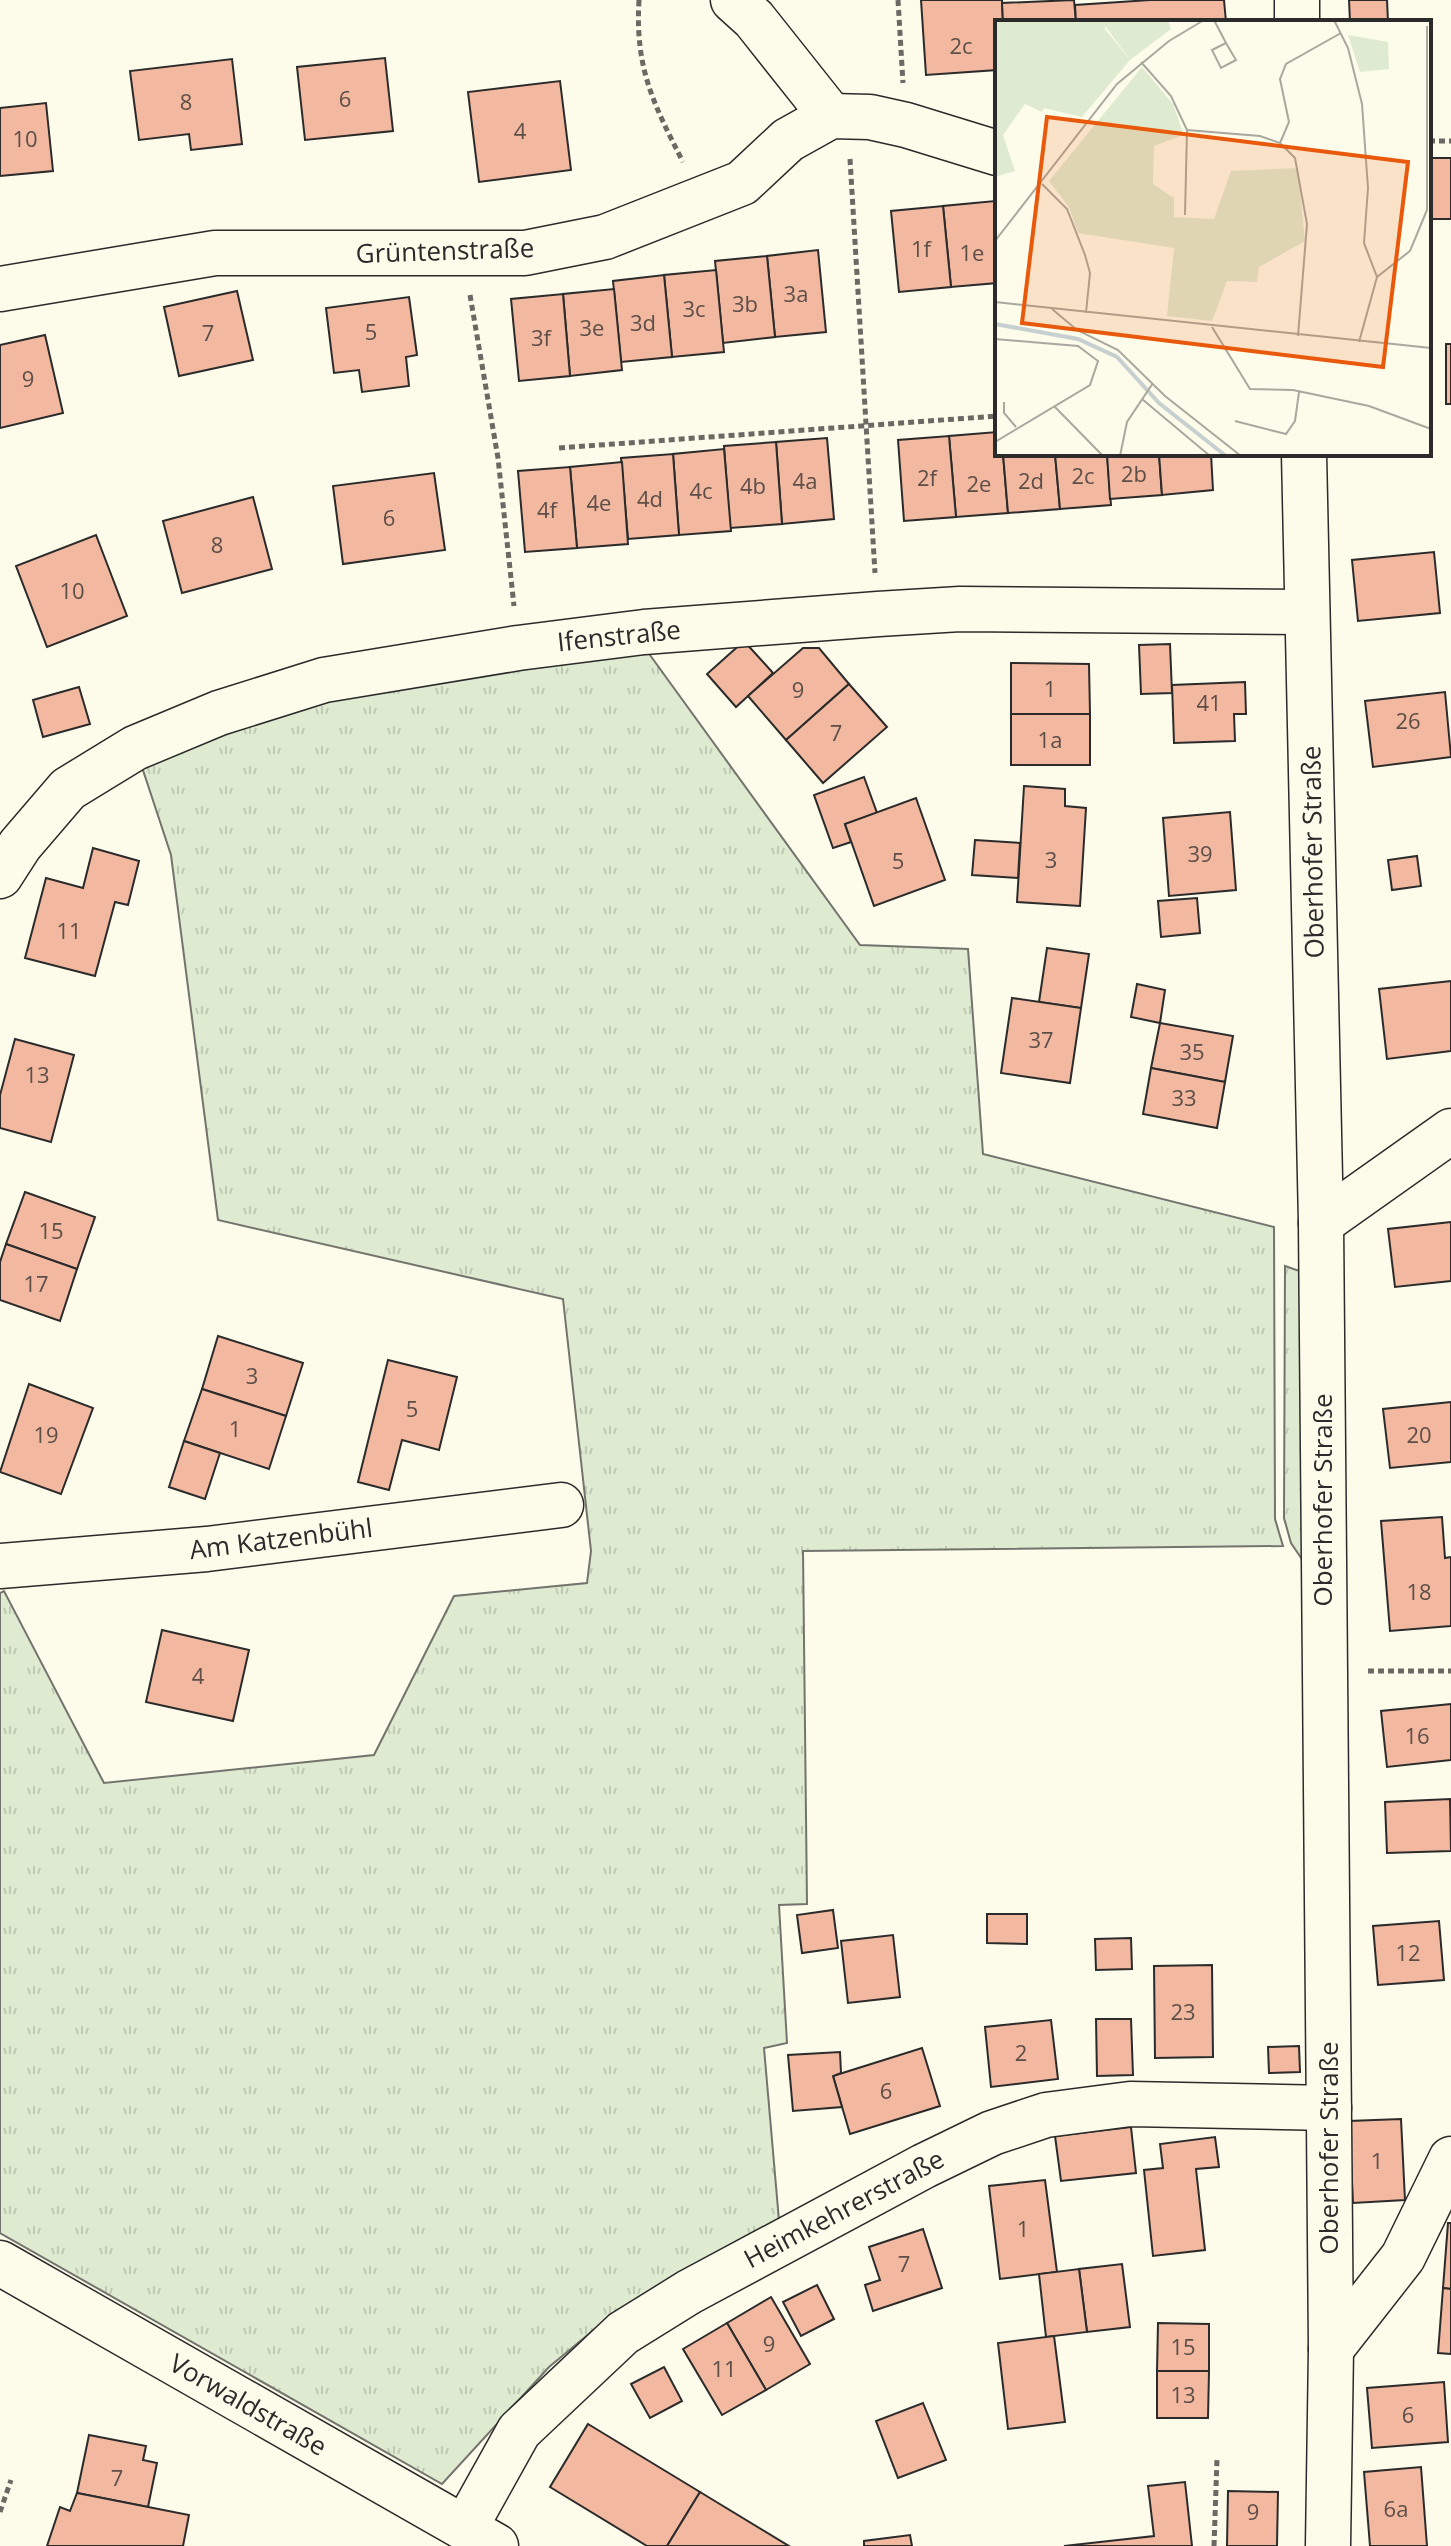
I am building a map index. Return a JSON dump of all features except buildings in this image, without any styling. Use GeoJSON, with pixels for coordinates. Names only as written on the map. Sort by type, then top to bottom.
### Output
{"type":"FeatureCollection","features":[{"type":"Feature","properties":{"kind":"street"},"geometry":{"type":"LineString","coordinates":[[733,0],[764,30],[839,116],[906,125],[995,152]]}},
{"type":"Feature","properties":{"kind":"street","name":"Grüntenstraße"},"geometry":{"type":"LineString","coordinates":[[0,289],[215,253],[525,253],[605,237],[742,183],[788,140],[839,116]]}},
{"type":"Feature","properties":{"kind":"street","name":"Oberhofer Straße"},"geometry":{"type":"LineString","coordinates":[[1304,456],[1321,1223],[1331,2349],[1328,2546]]}},
{"type":"Feature","properties":{"kind":"street","name":"Ifenstraße"},"geometry":{"type":"LineString","coordinates":[[0,876],[20,845],[68,789],[135,748],[219,713],[324,680],[518,648],[644,632],[878,614],[960,609],[1307,612]]}},
{"type":"Feature","properties":{"kind":"street"},"geometry":{"type":"LineString","coordinates":[[1321,1223],[1451,1131]]}},
{"type":"Feature","properties":{"kind":"street","name":"Am Katzenbühl"},"geometry":{"type":"LineString","coordinates":[[0,1566],[207,1549],[561,1505]]}},
{"type":"Feature","properties":{"kind":"street","name":"Heimkehrerstraße"},"geometry":{"type":"LineString","coordinates":[[480,2537],[519,2431],[623,2333],[689,2292],[924,2166],[992,2133],[1046,2115],[1130,2104],[1329,2108]]}},
{"type":"Feature","properties":{"kind":"street"},"geometry":{"type":"LineString","coordinates":[[1331,2349],[1403,2257],[1451,2159]]}},
{"type":"Feature","properties":{"kind":"street","name":"Vorwaldstraße"},"geometry":{"type":"LineString","coordinates":[[0,2263],[480,2537]]}},
{"type":"Feature","properties":{"kind":"path"},"geometry":{"type":"LineString","coordinates":[[639,0],[640,49],[650,99],[703,199]]}},
{"type":"Feature","properties":{"kind":"path"},"geometry":{"type":"LineString","coordinates":[[898,0],[906,125]]}},
{"type":"Feature","properties":{"kind":"path"},"geometry":{"type":"LineString","coordinates":[[839,116],[866,423],[878,614]]}},
{"type":"Feature","properties":{"kind":"path"},"geometry":{"type":"LineString","coordinates":[[463,255],[498,458],[518,648]]}},
{"type":"Feature","properties":{"kind":"path"},"geometry":{"type":"LineString","coordinates":[[559,448],[866,423],[995,416]]}},
{"type":"Feature","properties":{"kind":"path"},"geometry":{"type":"LineString","coordinates":[[1324,1671],[1451,1671]]}},
{"type":"Feature","properties":{"kind":"path"},"geometry":{"type":"LineString","coordinates":[[1214,2546],[1217,2459]]}},
{"type":"Feature","properties":{"kind":"path"},"geometry":{"type":"LineString","coordinates":[[0,2512],[11,2480]]}},
{"type":"Feature","properties":{"kind":"green space"},"geometry":{"type":"Polygon","coordinates":[[[642,644],[860,945],[968,949],[983,1154],[1274,1227],[1275,1519],[1283,1546],[803,1551],[807,1904],[779,1905],[787,2043],[764,2048],[780,2232],[608,2318],[549,2367],[442,2484],[0,2233],[0,1593],[4,1591],[104,1783],[374,1755],[454,1596],[587,1583],[591,1551],[563,1299],[218,1220],[171,855],[138,755],[222,720],[642,644]]]}},
{"type":"Feature","properties":{"kind":"green space"},"geometry":{"type":"Polygon","coordinates":[[[1285,1266],[1308,1274],[1308,1568],[1291,1543],[1284,1518],[1285,1266]]]}}]}
